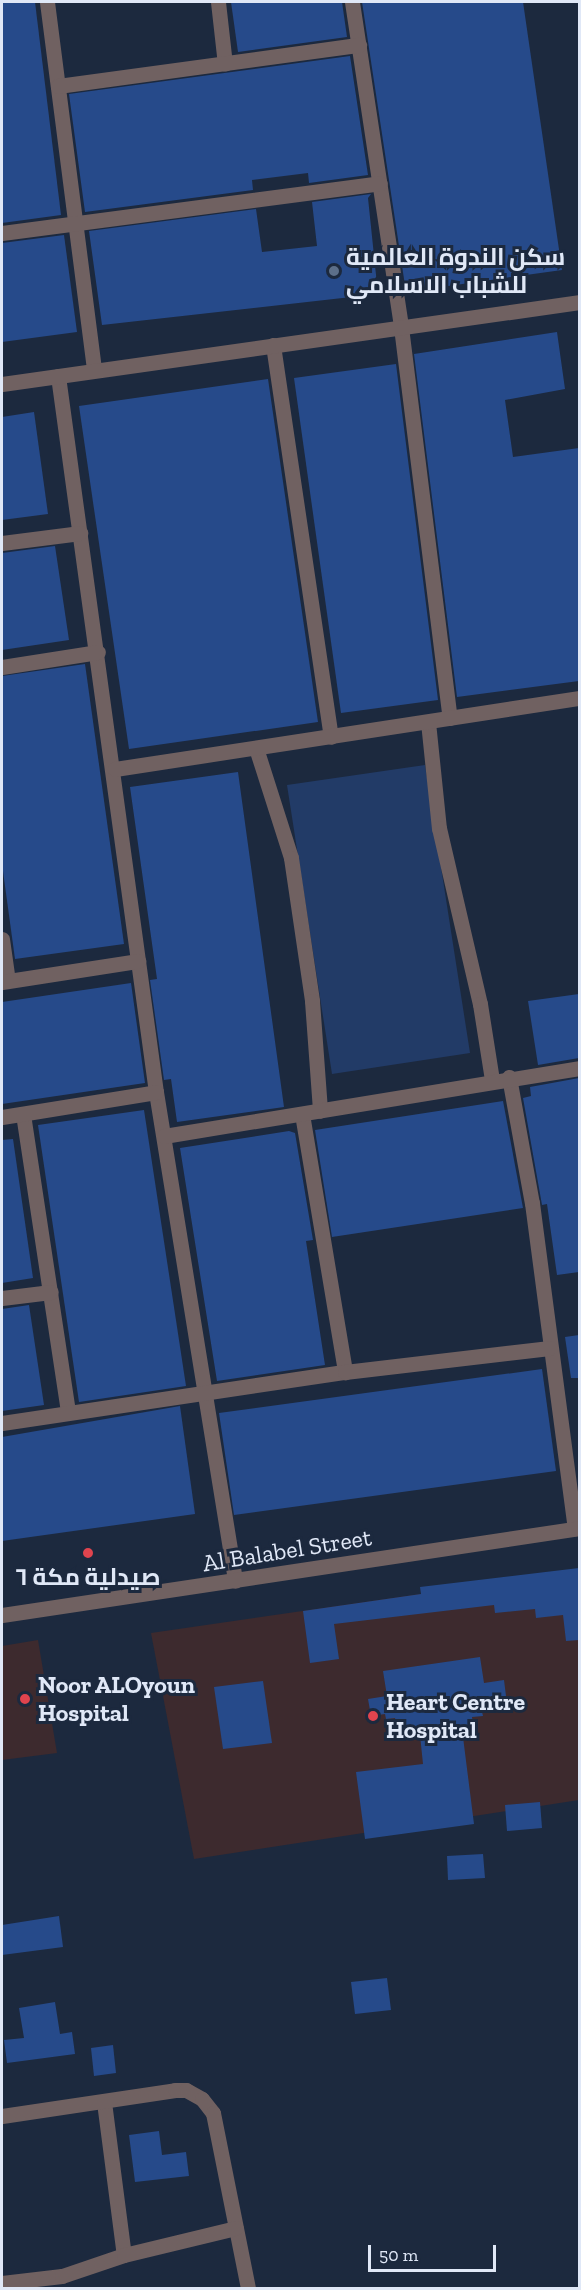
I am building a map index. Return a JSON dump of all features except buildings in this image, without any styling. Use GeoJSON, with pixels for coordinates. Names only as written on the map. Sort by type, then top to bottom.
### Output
{"type":"FeatureCollection","features":[{"type":"Feature","properties":{"kind":"street"},"geometry":{"type":"LineString","coordinates":[[47,2],[94,370]]}},
{"type":"Feature","properties":{"kind":"street"},"geometry":{"type":"LineString","coordinates":[[218,2],[225,64]]}},
{"type":"Feature","properties":{"kind":"street"},"geometry":{"type":"LineString","coordinates":[[352,2],[401,327],[450,718]]}},
{"type":"Feature","properties":{"kind":"street"},"geometry":{"type":"LineString","coordinates":[[58,86],[359,45]]}},
{"type":"Feature","properties":{"kind":"street"},"geometry":{"type":"LineString","coordinates":[[2,233],[380,183]]}},
{"type":"Feature","properties":{"kind":"street"},"geometry":{"type":"LineString","coordinates":[[2,384],[579,302]]}},
{"type":"Feature","properties":{"kind":"street"},"geometry":{"type":"LineString","coordinates":[[273,345],[331,736]]}},
{"type":"Feature","properties":{"kind":"street"},"geometry":{"type":"LineString","coordinates":[[58,376],[115,769],[156,1092],[202,1395],[235,1581]]}},
{"type":"Feature","properties":{"kind":"street"},"geometry":{"type":"LineString","coordinates":[[2,543],[80,533]]}},
{"type":"Feature","properties":{"kind":"street"},"geometry":{"type":"LineString","coordinates":[[2,667],[98,652]]}},
{"type":"Feature","properties":{"kind":"street"},"geometry":{"type":"LineString","coordinates":[[115,769],[579,698]]}},
{"type":"Feature","properties":{"kind":"street"},"geometry":{"type":"LineString","coordinates":[[428,722],[439,828],[480,1004],[492,1080]]}},
{"type":"Feature","properties":{"kind":"street"},"geometry":{"type":"LineString","coordinates":[[256,748],[291,858],[312,1001],[320,1111]]}},
{"type":"Feature","properties":{"kind":"street"},"geometry":{"type":"LineString","coordinates":[[2,939],[5,981],[138,961]]}},
{"type":"Feature","properties":{"kind":"street"},"geometry":{"type":"LineString","coordinates":[[164,1136],[509,1077],[579,1068]]}},
{"type":"Feature","properties":{"kind":"street"},"geometry":{"type":"LineString","coordinates":[[509,1077],[532,1203],[550,1348],[577,1528]]}},
{"type":"Feature","properties":{"kind":"street"},"geometry":{"type":"LineString","coordinates":[[2,1117],[156,1092]]}},
{"type":"Feature","properties":{"kind":"street"},"geometry":{"type":"LineString","coordinates":[[23,1114],[68,1412]]}},
{"type":"Feature","properties":{"kind":"street"},"geometry":{"type":"LineString","coordinates":[[302,1114],[345,1372]]}},
{"type":"Feature","properties":{"kind":"street"},"geometry":{"type":"LineString","coordinates":[[2,1298],[51,1292]]}},
{"type":"Feature","properties":{"kind":"street"},"geometry":{"type":"LineString","coordinates":[[2,1423],[345,1372],[550,1348]]}},
{"type":"Feature","properties":{"kind":"street","name":"Al Balabel Street"},"geometry":{"type":"LineString","coordinates":[[2,1615],[577,1528]]}},
{"type":"Feature","properties":{"kind":"street"},"geometry":{"type":"LineString","coordinates":[[2,2116],[175,2090],[186,2090],[202,2099],[213,2114],[248,2289]]}},
{"type":"Feature","properties":{"kind":"street"},"geometry":{"type":"LineString","coordinates":[[104,2102],[124,2255]]}},
{"type":"Feature","properties":{"kind":"street"},"geometry":{"type":"LineString","coordinates":[[2,2283],[63,2283],[124,2255],[236,2228]]}},
{"type":"Feature","properties":{"kind":"shaded area"},"geometry":{"type":"Polygon","coordinates":[[[425,765],[470,1053],[332,1074],[287,785],[425,765]]]}},
{"type":"Feature","properties":{"kind":"shaded area","name":"Heart Centre Hospital"},"geometry":{"type":"Polygon","coordinates":[[[579,1571],[579,1800],[194,1859],[151,1633],[579,1571]]]}},
{"type":"Feature","properties":{"kind":"shaded area","name":"Noor ALOyoun Hospital"},"geometry":{"type":"Polygon","coordinates":[[[38,1640],[57,1753],[2,1760],[2,1646],[38,1640]]]}},
{"type":"Feature","properties":{"kind":"place","name":"سكن الندوة العالمية للشباب الاسلامي"},"geometry":{"type":"Point","coordinates":[334,271]}},
{"type":"Feature","properties":{"kind":"place","name":"صيدلية مكة ٦"},"geometry":{"type":"Point","coordinates":[88,1553]}},
{"type":"Feature","properties":{"kind":"place","name":"Noor ALOyoun Hospital"},"geometry":{"type":"Point","coordinates":[25,1699]}},
{"type":"Feature","properties":{"kind":"place","name":"Heart Centre Hospital"},"geometry":{"type":"Point","coordinates":[373,1716]}}]}
